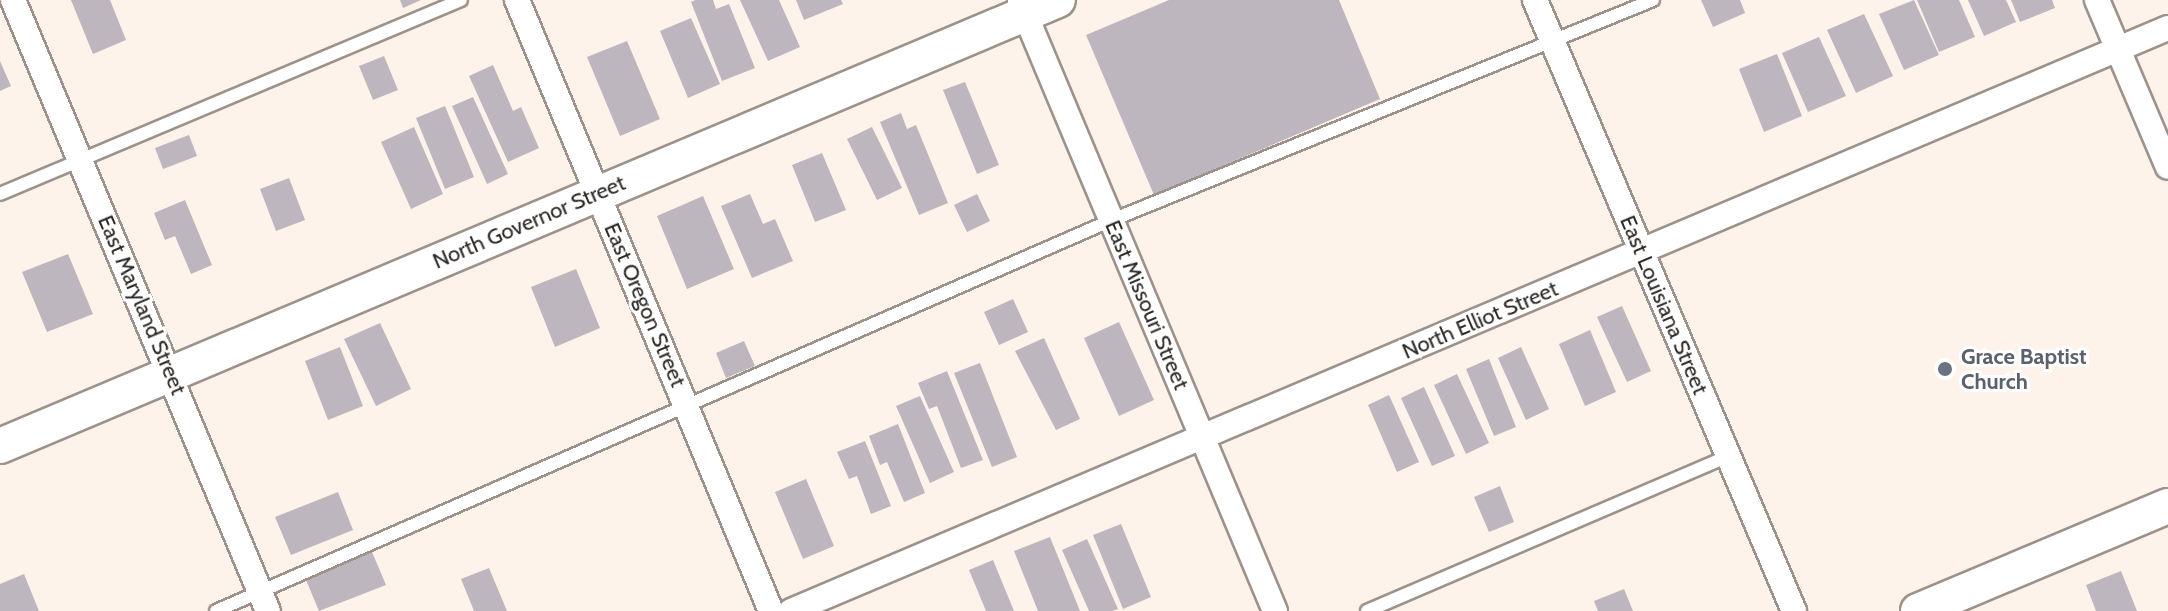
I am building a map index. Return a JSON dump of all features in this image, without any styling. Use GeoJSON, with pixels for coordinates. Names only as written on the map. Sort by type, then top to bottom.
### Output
{"type":"FeatureCollection","features":[{"type":"Feature","properties":{"kind":"main road","name":"North Governor Street"},"geometry":{"type":"LineString","coordinates":[[0,446],[598,193],[1022,7],[1058,0]]}},
{"type":"Feature","properties":{"kind":"main road"},"geometry":{"type":"LineString","coordinates":[[1918,611],[2168,506]]}},
{"type":"Feature","properties":{"kind":"street","name":"East Maryland Street"},"geometry":{"type":"LineString","coordinates":[[13,0],[264,602]]}},
{"type":"Feature","properties":{"kind":"street","name":"East Oregon Street"},"geometry":{"type":"LineString","coordinates":[[517,0],[771,611]]}},
{"type":"Feature","properties":{"kind":"street","name":"East Louisiana Street"},"geometry":{"type":"LineString","coordinates":[[1535,0],[1794,611]]}},
{"type":"Feature","properties":{"kind":"street"},"geometry":{"type":"LineString","coordinates":[[2097,0],[2168,167]]}},
{"type":"Feature","properties":{"kind":"street","name":"East Missouri Street"},"geometry":{"type":"LineString","coordinates":[[1022,7],[1275,611]]}},
{"type":"Feature","properties":{"kind":"street","name":"North Elliot Street"},"geometry":{"type":"LineString","coordinates":[[791,611],[2168,28]]}},
{"type":"Feature","properties":{"kind":"lane"},"geometry":{"type":"LineString","coordinates":[[0,194],[461,0]]}},
{"type":"Feature","properties":{"kind":"lane"},"geometry":{"type":"LineString","coordinates":[[216,611],[264,602],[686,402],[1112,220],[1653,0]]}},
{"type":"Feature","properties":{"kind":"lane"},"geometry":{"type":"LineString","coordinates":[[1367,611],[1728,456]]}},
{"type":"Feature","properties":{"kind":"building"},"geometry":{"type":"Polygon","coordinates":[[[71,0],[110,0],[126,40],[93,54],[71,0]]]}},
{"type":"Feature","properties":{"kind":"building"},"geometry":{"type":"Polygon","coordinates":[[[400,0],[421,0],[403,8],[400,0]]]}},
{"type":"Feature","properties":{"kind":"building"},"geometry":{"type":"Polygon","coordinates":[[[713,0],[716,9],[729,4],[755,68],[722,81],[691,2],[713,0]]]}},
{"type":"Feature","properties":{"kind":"building"},"geometry":{"type":"Polygon","coordinates":[[[740,0],[779,0],[800,47],[768,61],[740,0]]]}},
{"type":"Feature","properties":{"kind":"building"},"geometry":{"type":"Polygon","coordinates":[[[796,0],[841,0],[843,4],[804,20],[796,0]]]}},
{"type":"Feature","properties":{"kind":"building"},"geometry":{"type":"Polygon","coordinates":[[[1169,0],[1339,0],[1380,99],[1154,195],[1086,35],[1169,0]]]}},
{"type":"Feature","properties":{"kind":"building"},"geometry":{"type":"Polygon","coordinates":[[[1701,0],[1740,0],[1745,13],[1713,27],[1701,0]]]}},
{"type":"Feature","properties":{"kind":"building"},"geometry":{"type":"Polygon","coordinates":[[[1914,0],[1939,55],[1904,70],[1879,14],[1914,0]]]}},
{"type":"Feature","properties":{"kind":"building"},"geometry":{"type":"Polygon","coordinates":[[[1917,0],[1959,0],[1975,37],[1939,52],[1917,0]]]}},
{"type":"Feature","properties":{"kind":"building"},"geometry":{"type":"Polygon","coordinates":[[[1968,0],[2006,0],[2016,22],[1984,36],[1968,0]]]}},
{"type":"Feature","properties":{"kind":"building"},"geometry":{"type":"Polygon","coordinates":[[[2011,0],[2052,0],[2055,8],[2020,22],[2011,0]]]}},
{"type":"Feature","properties":{"kind":"building"},"geometry":{"type":"Polygon","coordinates":[[[1864,14],[1893,76],[1856,93],[1827,30],[1864,14]]]}},
{"type":"Feature","properties":{"kind":"building"},"geometry":{"type":"Polygon","coordinates":[[[691,18],[720,84],[688,98],[660,31],[691,18]]]}},
{"type":"Feature","properties":{"kind":"building"},"geometry":{"type":"Polygon","coordinates":[[[1819,37],[1846,96],[1808,112],[1782,53],[1819,37]]]}},
{"type":"Feature","properties":{"kind":"building"},"geometry":{"type":"Polygon","coordinates":[[[627,41],[660,119],[620,136],[587,57],[627,41]]]}},
{"type":"Feature","properties":{"kind":"building"},"geometry":{"type":"Polygon","coordinates":[[[1777,54],[1802,116],[1764,132],[1739,69],[1777,54]]]}},
{"type":"Feature","properties":{"kind":"building"},"geometry":{"type":"Polygon","coordinates":[[[384,56],[398,90],[373,100],[359,66],[384,56]]]}},
{"type":"Feature","properties":{"kind":"building"},"geometry":{"type":"Polygon","coordinates":[[[0,61],[11,86],[0,91],[0,61]]]}},
{"type":"Feature","properties":{"kind":"building"},"geometry":{"type":"Polygon","coordinates":[[[493,65],[513,111],[521,107],[539,148],[508,162],[469,76],[493,65]]]}},
{"type":"Feature","properties":{"kind":"building"},"geometry":{"type":"Polygon","coordinates":[[[965,82],[999,165],[977,174],[943,90],[965,82]]]}},
{"type":"Feature","properties":{"kind":"building"},"geometry":{"type":"Polygon","coordinates":[[[473,97],[508,174],[487,184],[452,106],[473,97]]]}},
{"type":"Feature","properties":{"kind":"building"},"geometry":{"type":"Polygon","coordinates":[[[445,106],[474,177],[445,189],[416,118],[445,106]]]}},
{"type":"Feature","properties":{"kind":"building"},"geometry":{"type":"Polygon","coordinates":[[[901,113],[907,129],[916,125],[948,203],[919,215],[880,122],[901,113]]]}},
{"type":"Feature","properties":{"kind":"building"},"geometry":{"type":"Polygon","coordinates":[[[414,127],[443,194],[411,209],[381,142],[414,127]]]}},
{"type":"Feature","properties":{"kind":"building"},"geometry":{"type":"Polygon","coordinates":[[[872,127],[902,188],[877,200],[847,139],[872,127]]]}},
{"type":"Feature","properties":{"kind":"building"},"geometry":{"type":"Polygon","coordinates":[[[189,135],[197,156],[163,169],[155,148],[189,135]]]}},
{"type":"Feature","properties":{"kind":"building"},"geometry":{"type":"Polygon","coordinates":[[[822,153],[846,210],[815,222],[792,165],[822,153]]]}},
{"type":"Feature","properties":{"kind":"building"},"geometry":{"type":"Polygon","coordinates":[[[289,178],[305,220],[276,231],[260,189],[289,178]]]}},
{"type":"Feature","properties":{"kind":"building"},"geometry":{"type":"Polygon","coordinates":[[[750,194],[763,224],[775,219],[793,261],[752,278],[721,206],[750,194]]]}},
{"type":"Feature","properties":{"kind":"building"},"geometry":{"type":"Polygon","coordinates":[[[977,194],[990,221],[967,232],[954,205],[977,194]]]}},
{"type":"Feature","properties":{"kind":"building"},"geometry":{"type":"Polygon","coordinates":[[[703,196],[734,269],[687,289],[657,216],[703,196]]]}},
{"type":"Feature","properties":{"kind":"building"},"geometry":{"type":"Polygon","coordinates":[[[185,200],[212,265],[191,274],[175,236],[165,240],[154,213],[185,200]]]}},
{"type":"Feature","properties":{"kind":"building"},"geometry":{"type":"Polygon","coordinates":[[[68,254],[93,314],[47,332],[22,272],[68,254]]]}},
{"type":"Feature","properties":{"kind":"building"},"geometry":{"type":"Polygon","coordinates":[[[576,269],[600,328],[555,347],[531,287],[576,269]]]}},
{"type":"Feature","properties":{"kind":"building"},"geometry":{"type":"Polygon","coordinates":[[[1013,299],[1028,332],[999,345],[984,312],[1013,299]]]}},
{"type":"Feature","properties":{"kind":"building"},"geometry":{"type":"Polygon","coordinates":[[[1622,306],[1651,371],[1627,382],[1597,317],[1622,306]]]}},
{"type":"Feature","properties":{"kind":"building"},"geometry":{"type":"Polygon","coordinates":[[[1119,322],[1154,400],[1119,416],[1084,338],[1119,322]]]}},
{"type":"Feature","properties":{"kind":"building"},"geometry":{"type":"Polygon","coordinates":[[[380,323],[411,389],[376,406],[344,339],[380,323]]]}},
{"type":"Feature","properties":{"kind":"building"},"geometry":{"type":"Polygon","coordinates":[[[1590,330],[1616,392],[1585,406],[1559,344],[1590,330]]]}},
{"type":"Feature","properties":{"kind":"building"},"geometry":{"type":"Polygon","coordinates":[[[1044,338],[1080,419],[1056,430],[1015,351],[1044,338]]]}},
{"type":"Feature","properties":{"kind":"building"},"geometry":{"type":"Polygon","coordinates":[[[744,341],[755,366],[726,378],[716,353],[744,341]]]}},
{"type":"Feature","properties":{"kind":"building"},"geometry":{"type":"Polygon","coordinates":[[[340,347],[363,406],[328,420],[305,361],[340,347]]]}},
{"type":"Feature","properties":{"kind":"building"},"geometry":{"type":"Polygon","coordinates":[[[1521,347],[1549,409],[1526,420],[1498,358],[1521,347]]]}},
{"type":"Feature","properties":{"kind":"building"},"geometry":{"type":"Polygon","coordinates":[[[1489,359],[1516,427],[1494,436],[1466,369],[1489,359]]]}},
{"type":"Feature","properties":{"kind":"building"},"geometry":{"type":"Polygon","coordinates":[[[980,363],[1017,457],[992,467],[954,373],[980,363]]]}},
{"type":"Feature","properties":{"kind":"building"},"geometry":{"type":"Polygon","coordinates":[[[947,371],[983,460],[961,468],[937,406],[929,409],[918,383],[947,371]]]}},
{"type":"Feature","properties":{"kind":"building"},"geometry":{"type":"Polygon","coordinates":[[[1457,374],[1489,443],[1466,454],[1434,385],[1457,374]]]}},
{"type":"Feature","properties":{"kind":"building"},"geometry":{"type":"Polygon","coordinates":[[[1424,387],[1455,456],[1432,466],[1401,398],[1424,387]]]}},
{"type":"Feature","properties":{"kind":"building"},"geometry":{"type":"Polygon","coordinates":[[[1389,395],[1419,462],[1397,472],[1368,405],[1389,395]]]}},
{"type":"Feature","properties":{"kind":"building"},"geometry":{"type":"Polygon","coordinates":[[[920,396],[954,472],[930,483],[896,406],[920,396]]]}},
{"type":"Feature","properties":{"kind":"building"},"geometry":{"type":"Polygon","coordinates":[[[898,424],[925,493],[904,502],[887,462],[880,465],[869,436],[898,424]]]}},
{"type":"Feature","properties":{"kind":"building"},"geometry":{"type":"Polygon","coordinates":[[[865,441],[891,506],[871,514],[857,476],[849,479],[837,452],[865,441]]]}},
{"type":"Feature","properties":{"kind":"building"},"geometry":{"type":"Polygon","coordinates":[[[806,479],[834,546],[803,559],[775,492],[806,479]]]}},
{"type":"Feature","properties":{"kind":"building"},"geometry":{"type":"Polygon","coordinates":[[[1500,486],[1514,522],[1489,532],[1474,497],[1500,486]]]}},
{"type":"Feature","properties":{"kind":"building"},"geometry":{"type":"Polygon","coordinates":[[[338,492],[353,530],[291,555],[275,517],[338,492]]]}},
{"type":"Feature","properties":{"kind":"building"},"geometry":{"type":"Polygon","coordinates":[[[1121,524],[1151,597],[1123,609],[1093,535],[1121,524]]]}},
{"type":"Feature","properties":{"kind":"building"},"geometry":{"type":"Polygon","coordinates":[[[1050,537],[1080,611],[1038,611],[1014,551],[1050,537]]]}},
{"type":"Feature","properties":{"kind":"building"},"geometry":{"type":"Polygon","coordinates":[[[1087,539],[1118,609],[1089,611],[1062,550],[1087,539]]]}},
{"type":"Feature","properties":{"kind":"building"},"geometry":{"type":"Polygon","coordinates":[[[372,552],[386,585],[319,611],[306,580],[372,552]]]}},
{"type":"Feature","properties":{"kind":"building"},"geometry":{"type":"Polygon","coordinates":[[[993,560],[1014,611],[986,611],[969,570],[993,560]]]}},
{"type":"Feature","properties":{"kind":"building"},"geometry":{"type":"Polygon","coordinates":[[[489,568],[507,611],[474,611],[461,579],[489,568]]]}},
{"type":"Feature","properties":{"kind":"building"},"geometry":{"type":"Polygon","coordinates":[[[2121,571],[2137,611],[2096,611],[2086,585],[2121,571]]]}},
{"type":"Feature","properties":{"kind":"building"},"geometry":{"type":"Polygon","coordinates":[[[24,574],[39,611],[0,611],[0,584],[24,574]]]}},
{"type":"Feature","properties":{"kind":"building"},"geometry":{"type":"Polygon","coordinates":[[[1624,589],[1633,611],[1598,611],[1594,601],[1624,589]]]}},
{"type":"Feature","properties":{"kind":"place","name":"Grace Baptist Church"},"geometry":{"type":"Point","coordinates":[1945,369]}}]}
